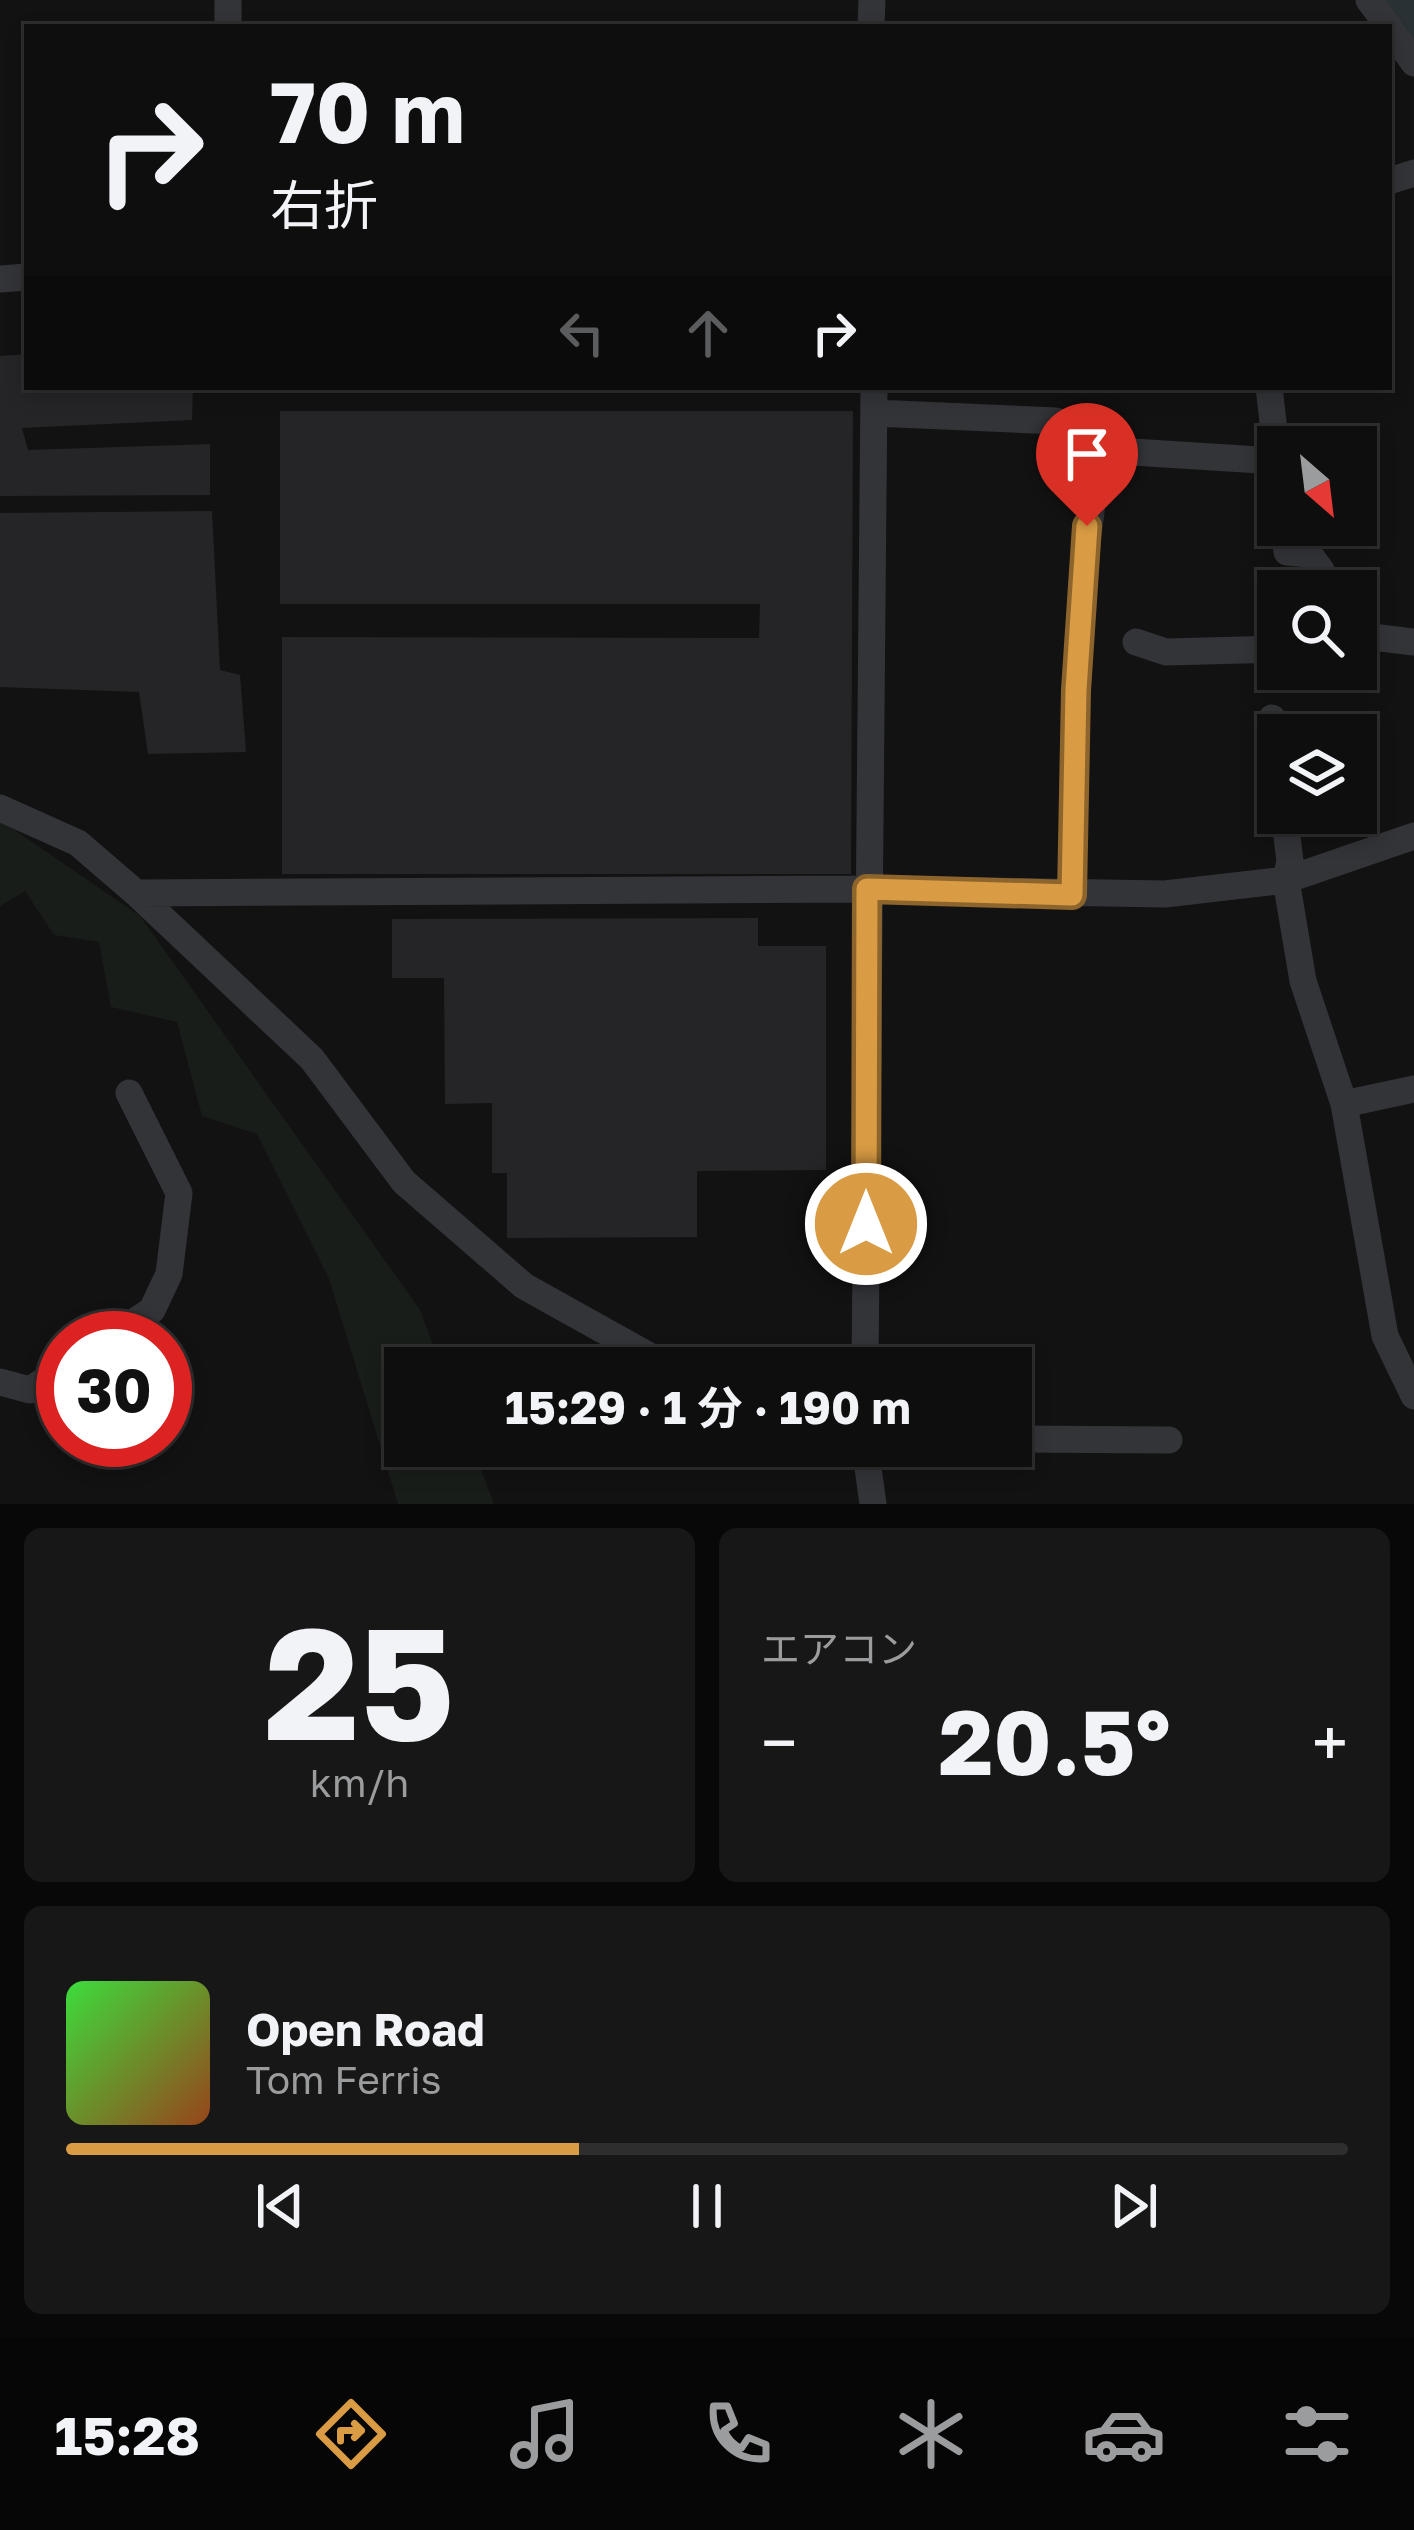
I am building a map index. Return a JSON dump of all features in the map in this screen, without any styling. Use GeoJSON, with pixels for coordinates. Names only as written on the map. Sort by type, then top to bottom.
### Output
{"type":"FeatureCollection","features":[{"type":"Feature","properties":{"kind":"street"},"geometry":{"type":"LineString","coordinates":[[1392,31],[1414,63]]}},
{"type":"Feature","properties":{"kind":"street"},"geometry":{"type":"LineString","coordinates":[[1269,390],[1274,426]]}},
{"type":"Feature","properties":{"kind":"street"},"geometry":{"type":"LineString","coordinates":[[865,1347],[874,400],[926,401],[1057,421],[1101,449],[1257,461]]}},
{"type":"Feature","properties":{"kind":"street"},"geometry":{"type":"LineString","coordinates":[[1072,895],[1076,690],[1087,526],[1101,449]]}},
{"type":"Feature","properties":{"kind":"street"},"geometry":{"type":"LineString","coordinates":[[1286,546],[1287,552],[1309,554],[1321,570]]}},
{"type":"Feature","properties":{"kind":"street"},"geometry":{"type":"LineString","coordinates":[[1377,638],[1414,642]]}},
{"type":"Feature","properties":{"kind":"street"},"geometry":{"type":"LineString","coordinates":[[1136,642],[1166,652],[1257,650]]}},
{"type":"Feature","properties":{"kind":"street"},"geometry":{"type":"LineString","coordinates":[[0,808],[78,843],[136,893],[312,1059],[404,1182],[524,1286],[633,1347]]}},
{"type":"Feature","properties":{"kind":"street"},"geometry":{"type":"LineString","coordinates":[[1287,834],[1290,861],[1286,880],[1303,981],[1344,1104],[1385,1336],[1414,1396]]}},
{"type":"Feature","properties":{"kind":"street"},"geometry":{"type":"LineString","coordinates":[[136,893],[867,889],[1165,894],[1286,880],[1414,836]]}},
{"type":"Feature","properties":{"kind":"street"},"geometry":{"type":"LineString","coordinates":[[1344,1104],[1414,1089]]}},
{"type":"Feature","properties":{"kind":"street"},"geometry":{"type":"LineString","coordinates":[[129,1093],[179,1192],[169,1274],[150,1311]]}},
{"type":"Feature","properties":{"kind":"street"},"geometry":{"type":"LineString","coordinates":[[0,1382],[30,1390],[36,1386]]}},
{"type":"Feature","properties":{"kind":"street"},"geometry":{"type":"LineString","coordinates":[[1032,1439],[1169,1440]]}},
{"type":"Feature","properties":{"kind":"street"},"geometry":{"type":"LineString","coordinates":[[868,1467],[873,1504]]}},
{"type":"Feature","properties":{"kind":"shaded area"},"geometry":{"type":"Polygon","coordinates":[[[0,820],[140,916],[420,1310],[434,1347],[384,1347],[384,1458],[329,1279],[257,1134],[202,1116],[177,1022],[111,1007],[99,942],[54,935],[25,891],[0,906],[0,820]]]}},
{"type":"Feature","properties":{"kind":"shaded area"},"geometry":{"type":"Polygon","coordinates":[[[387,1467],[480,1467],[494,1504],[398,1504],[387,1467]]]}},
{"type":"Feature","properties":{"kind":"building"},"geometry":{"type":"Polygon","coordinates":[[[24,354],[24,390],[193,390],[192,420],[22,428],[28,450],[210,444],[210,495],[0,496],[0,356],[24,354]]]}},
{"type":"Feature","properties":{"kind":"building"},"geometry":{"type":"Polygon","coordinates":[[[280,411],[853,411],[851,874],[282,874],[282,637],[759,638],[760,604],[280,604],[280,411]]]}},
{"type":"Feature","properties":{"kind":"building"},"geometry":{"type":"Polygon","coordinates":[[[212,511],[220,670],[240,675],[246,752],[148,754],[139,692],[0,687],[0,513],[212,511]]]}},
{"type":"Feature","properties":{"kind":"building"},"geometry":{"type":"Polygon","coordinates":[[[758,918],[758,946],[826,946],[826,1170],[697,1171],[697,1237],[507,1238],[507,1173],[492,1173],[492,1103],[445,1104],[444,978],[392,978],[392,919],[758,918]]]}},
{"type":"Feature","properties":{"kind":"waterway"},"geometry":{"type":"LineString","coordinates":[[1398,0],[1414,23]]}},
{"type":"Feature","properties":{"kind":"route"},"geometry":{"type":"LineString","coordinates":[[866,1224],[867,889],[1072,895],[1076,690],[1087,526]]}}]}
